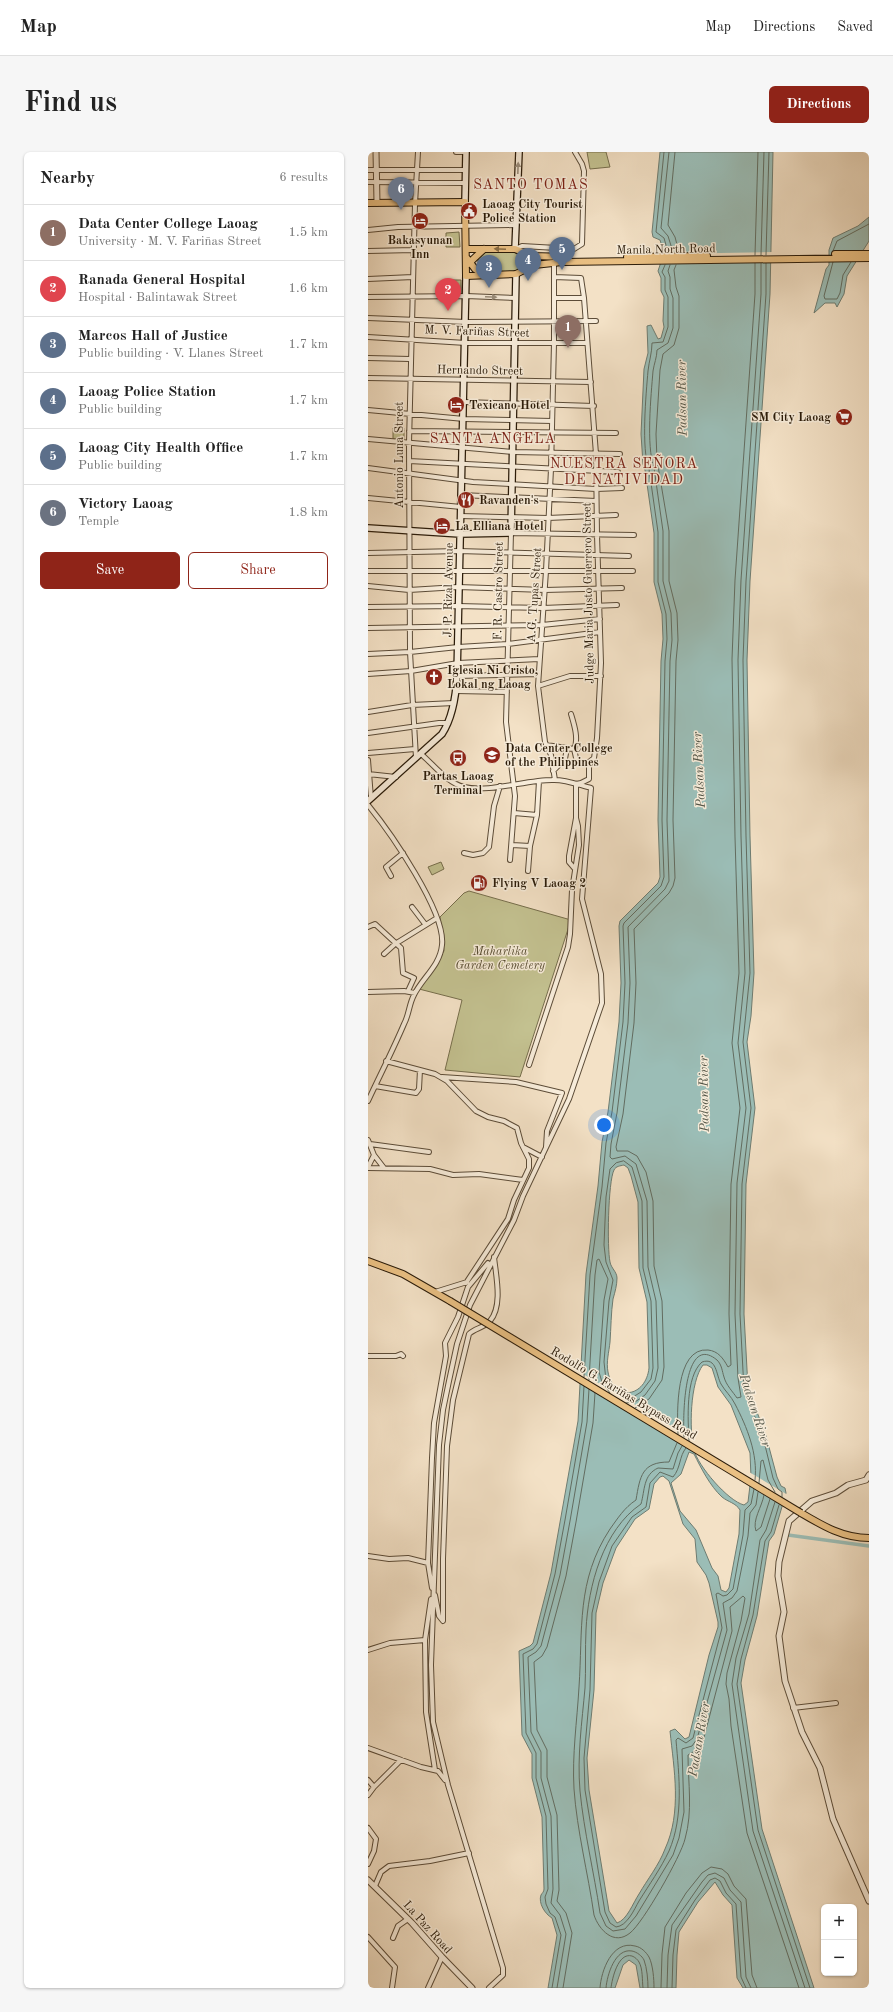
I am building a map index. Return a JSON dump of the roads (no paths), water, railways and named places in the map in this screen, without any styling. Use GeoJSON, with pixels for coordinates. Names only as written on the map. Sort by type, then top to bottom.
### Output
{"type":"FeatureCollection","features":[{"type":"Feature","properties":{"kind":"main road","name":"J. P. Rizal Avenue"},"geometry":{"type":"LineString","coordinates":[[370,800],[442,734],[448,724],[456,691],[458,676],[458,587],[466,343],[466,152]]}},
{"type":"Feature","properties":{"kind":"main road"},"geometry":{"type":"LineString","coordinates":[[515,249],[519,152]]}},
{"type":"Feature","properties":{"kind":"main road"},"geometry":{"type":"LineString","coordinates":[[368,203],[415,204],[465,202]]}},
{"type":"Feature","properties":{"kind":"main road","name":"Manila North Road"},"geometry":{"type":"LineString","coordinates":[[466,249],[515,249],[536,257],[585,259],[869,258]]}},
{"type":"Feature","properties":{"kind":"main road"},"geometry":{"type":"LineString","coordinates":[[484,249],[467,261],[484,275]]}},
{"type":"Feature","properties":{"kind":"main road","name":"Manila North Road"},"geometry":{"type":"LineString","coordinates":[[466,276],[516,274],[525,268],[538,263],[585,259],[869,254]]}},
{"type":"Feature","properties":{"kind":"main road","name":"F. R. Castro Street"},"geometry":{"type":"LineString","coordinates":[[511,533],[516,274]]}},
{"type":"Feature","properties":{"kind":"main road"},"geometry":{"type":"LineString","coordinates":[[368,528],[460,534],[511,533]]}},
{"type":"Feature","properties":{"kind":"main road","name":"Rodolfo G. Fariñas Bypass Road"},"geometry":{"type":"LineString","coordinates":[[368,1261],[395,1270],[435,1292],[825,1527],[841,1535],[869,1538]]}},
{"type":"Feature","properties":{"kind":"street"},"geometry":{"type":"LineString","coordinates":[[376,152],[377,203]]}},
{"type":"Feature","properties":{"kind":"street","name":"Antonio Luna Street"},"geometry":{"type":"LineString","coordinates":[[416,759],[410,652],[408,473],[410,359],[418,152]]}},
{"type":"Feature","properties":{"kind":"street"},"geometry":{"type":"LineString","coordinates":[[456,152],[466,152]]}},
{"type":"Feature","properties":{"kind":"street"},"geometry":{"type":"LineString","coordinates":[[515,249],[522,246],[574,249],[582,244],[584,171],[575,152]]}},
{"type":"Feature","properties":{"kind":"street"},"geometry":{"type":"LineString","coordinates":[[368,170],[466,170]]}},
{"type":"Feature","properties":{"kind":"street"},"geometry":{"type":"LineString","coordinates":[[368,182],[466,184]]}},
{"type":"Feature","properties":{"kind":"street"},"geometry":{"type":"LineString","coordinates":[[368,230],[516,225]]}},
{"type":"Feature","properties":{"kind":"street"},"geometry":{"type":"LineString","coordinates":[[554,249],[554,256]]}},
{"type":"Feature","properties":{"kind":"street"},"geometry":{"type":"LineString","coordinates":[[368,250],[414,250]]}},
{"type":"Feature","properties":{"kind":"street","name":"A.G. Tupas Street"},"geometry":{"type":"LineString","coordinates":[[554,265],[551,469],[545,590],[540,641],[538,686],[546,745],[551,755],[555,780]]}},
{"type":"Feature","properties":{"kind":"street"},"geometry":{"type":"LineString","coordinates":[[368,278],[413,277]]}},
{"type":"Feature","properties":{"kind":"street","name":"Judge Maria Justo Guerrero Street"},"geometry":{"type":"LineString","coordinates":[[554,277],[581,278],[584,298],[586,343],[596,433],[596,535],[600,606],[601,676],[595,756],[590,762],[589,779],[581,784],[576,784]]}},
{"type":"Feature","properties":{"kind":"street"},"geometry":{"type":"LineString","coordinates":[[368,297],[466,296],[516,298]]}},
{"type":"Feature","properties":{"kind":"street"},"geometry":{"type":"LineString","coordinates":[[554,298],[584,298]]}},
{"type":"Feature","properties":{"kind":"street"},"geometry":{"type":"LineString","coordinates":[[368,318],[515,323],[596,321]]}},
{"type":"Feature","properties":{"kind":"street","name":"M. V. Fariñas Street"},"geometry":{"type":"LineString","coordinates":[[368,337],[466,343],[586,343]]}},
{"type":"Feature","properties":{"kind":"street"},"geometry":{"type":"LineString","coordinates":[[368,358],[410,359]]}},
{"type":"Feature","properties":{"kind":"street","name":"Hernando Street"},"geometry":{"type":"LineString","coordinates":[[368,378],[591,382]]}},
{"type":"Feature","properties":{"kind":"street"},"geometry":{"type":"LineString","coordinates":[[464,402],[594,406]]}},
{"type":"Feature","properties":{"kind":"street"},"geometry":{"type":"LineString","coordinates":[[368,410],[464,419],[552,421]]}},
{"type":"Feature","properties":{"kind":"street"},"geometry":{"type":"LineString","coordinates":[[409,431],[552,433],[616,432]]}},
{"type":"Feature","properties":{"kind":"street"},"geometry":{"type":"LineString","coordinates":[[368,439],[513,452],[620,454]]}},
{"type":"Feature","properties":{"kind":"street"},"geometry":{"type":"LineString","coordinates":[[409,461],[618,472]]}},
{"type":"Feature","properties":{"kind":"street"},"geometry":{"type":"LineString","coordinates":[[368,468],[462,481],[596,489],[622,488]]}},
{"type":"Feature","properties":{"kind":"street"},"geometry":{"type":"LineString","coordinates":[[461,495],[596,500]]}},
{"type":"Feature","properties":{"kind":"street"},"geometry":{"type":"LineString","coordinates":[[368,498],[461,507]]}},
{"type":"Feature","properties":{"kind":"street"},"geometry":{"type":"LineString","coordinates":[[460,516],[548,518],[616,515]]}},
{"type":"Feature","properties":{"kind":"street"},"geometry":{"type":"LineString","coordinates":[[511,533],[634,535]]}},
{"type":"Feature","properties":{"kind":"street","name":"F. R. Castro Street"},"geometry":{"type":"LineString","coordinates":[[510,860],[515,784],[507,733],[511,533]]}},
{"type":"Feature","properties":{"kind":"street"},"geometry":{"type":"LineString","coordinates":[[368,553],[459,551],[629,556]]}},
{"type":"Feature","properties":{"kind":"street"},"geometry":{"type":"LineString","coordinates":[[368,571],[459,572],[633,570]]}},
{"type":"Feature","properties":{"kind":"street"},"geometry":{"type":"LineString","coordinates":[[368,586],[409,590],[458,587],[509,590],[622,588]]}},
{"type":"Feature","properties":{"kind":"street"},"geometry":{"type":"LineString","coordinates":[[368,607],[458,606],[543,608],[617,606]]}},
{"type":"Feature","properties":{"kind":"street"},"geometry":{"type":"LineString","coordinates":[[368,628],[542,625],[600,619]]}},
{"type":"Feature","properties":{"kind":"street"},"geometry":{"type":"LineString","coordinates":[[368,654],[540,641],[600,632]]}},
{"type":"Feature","properties":{"kind":"street"},"geometry":{"type":"LineString","coordinates":[[368,674],[411,671],[458,663],[539,659]]}},
{"type":"Feature","properties":{"kind":"street"},"geometry":{"type":"LineString","coordinates":[[458,676],[538,674]]}},
{"type":"Feature","properties":{"kind":"street"},"geometry":{"type":"LineString","coordinates":[[538,686],[570,676],[601,676]]}},
{"type":"Feature","properties":{"kind":"street"},"geometry":{"type":"LineString","coordinates":[[456,691],[507,692]]}},
{"type":"Feature","properties":{"kind":"street"},"geometry":{"type":"LineString","coordinates":[[368,712],[412,705],[454,703]]}},
{"type":"Feature","properties":{"kind":"street"},"geometry":{"type":"LineString","coordinates":[[571,714],[575,731],[576,744],[574,750],[576,762],[590,762]]}},
{"type":"Feature","properties":{"kind":"street"},"geometry":{"type":"LineString","coordinates":[[368,733],[414,726],[448,724]]}},
{"type":"Feature","properties":{"kind":"street"},"geometry":{"type":"LineString","coordinates":[[546,745],[574,750]]}},
{"type":"Feature","properties":{"kind":"street"},"geometry":{"type":"LineString","coordinates":[[553,771],[565,759],[567,748]]}},
{"type":"Feature","properties":{"kind":"street"},"geometry":{"type":"LineString","coordinates":[[368,753],[415,750]]}},
{"type":"Feature","properties":{"kind":"street"},"geometry":{"type":"LineString","coordinates":[[421,754],[451,782],[464,787],[482,788],[555,780],[591,788],[582,898],[583,907],[601,974],[602,1003],[569,1099],[514,1220],[470,1305],[457,1344],[443,1410],[439,1445],[433,1591],[431,1696],[433,1722],[447,1782],[503,1968],[503,1974],[489,1988]]}},
{"type":"Feature","properties":{"kind":"street"},"geometry":{"type":"LineString","coordinates":[[368,760],[370,800]]}},
{"type":"Feature","properties":{"kind":"street"},"geometry":{"type":"LineString","coordinates":[[369,774],[396,777]]}},
{"type":"Feature","properties":{"kind":"street"},"geometry":{"type":"LineString","coordinates":[[528,871],[530,846],[537,815],[539,781]]}},
{"type":"Feature","properties":{"kind":"street"},"geometry":{"type":"LineString","coordinates":[[575,869],[569,862],[569,856],[576,818],[576,784]]}},
{"type":"Feature","properties":{"kind":"street"},"geometry":{"type":"LineString","coordinates":[[464,853],[473,855],[483,853],[489,848],[494,806],[500,786]]}},
{"type":"Feature","properties":{"kind":"street"},"geometry":{"type":"LineString","coordinates":[[368,805],[384,825],[414,869],[437,918],[442,937],[440,954],[415,993],[405,1022],[368,1101]]}},
{"type":"Feature","properties":{"kind":"street"},"geometry":{"type":"LineString","coordinates":[[514,813],[537,815]]}},
{"type":"Feature","properties":{"kind":"street"},"geometry":{"type":"LineString","coordinates":[[529,1065],[568,947],[575,869],[579,845],[576,818]]}},
{"type":"Feature","properties":{"kind":"street"},"geometry":{"type":"LineString","coordinates":[[512,845],[530,846]]}},
{"type":"Feature","properties":{"kind":"street"},"geometry":{"type":"LineString","coordinates":[[391,876],[386,867],[403,853]]}},
{"type":"Feature","properties":{"kind":"street"},"geometry":{"type":"LineString","coordinates":[[412,907],[425,924]]}},
{"type":"Feature","properties":{"kind":"street"},"geometry":{"type":"LineString","coordinates":[[384,954],[395,944],[425,924],[437,918]]}},
{"type":"Feature","properties":{"kind":"street"},"geometry":{"type":"LineString","coordinates":[[368,927],[373,923],[375,924],[402,952],[403,973],[414,978],[408,991]]}},
{"type":"Feature","properties":{"kind":"street"},"geometry":{"type":"LineString","coordinates":[[368,992],[408,991],[415,993]]}},
{"type":"Feature","properties":{"kind":"street"},"geometry":{"type":"LineString","coordinates":[[386,1061],[442,1077],[516,1082],[562,1093],[547,1131],[546,1147]]}},
{"type":"Feature","properties":{"kind":"street"},"geometry":{"type":"LineString","coordinates":[[375,1086],[416,1093],[419,1089],[420,1070]]}},
{"type":"Feature","properties":{"kind":"street"},"geometry":{"type":"LineString","coordinates":[[442,1077],[476,1111],[488,1117],[504,1121],[517,1128],[530,1162],[508,1219],[466,1283]]}},
{"type":"Feature","properties":{"kind":"street"},"geometry":{"type":"LineString","coordinates":[[369,1142],[429,1152]]}},
{"type":"Feature","properties":{"kind":"street"},"geometry":{"type":"LineString","coordinates":[[369,1142],[374,1155],[384,1168]]}},
{"type":"Feature","properties":{"kind":"street"},"geometry":{"type":"LineString","coordinates":[[523,1147],[542,1156]]}},
{"type":"Feature","properties":{"kind":"street"},"geometry":{"type":"LineString","coordinates":[[374,1155],[368,1167],[430,1169],[453,1175],[479,1174],[523,1180]]}},
{"type":"Feature","properties":{"kind":"street"},"geometry":{"type":"LineString","coordinates":[[494,1257],[497,1287],[495,1312],[490,1322],[482,1328],[469,1334],[453,1400],[447,1446],[443,1559],[443,1621],[439,1616],[428,1563],[434,1430],[446,1356],[445,1343],[458,1317],[468,1287],[494,1257]]}},
{"type":"Feature","properties":{"kind":"street"},"geometry":{"type":"LineString","coordinates":[[435,1292],[471,1282]]}},
{"type":"Feature","properties":{"kind":"street"},"geometry":{"type":"LineString","coordinates":[[368,1356],[396,1356],[401,1354],[403,1356]]}},
{"type":"Feature","properties":{"kind":"street"},"geometry":{"type":"LineString","coordinates":[[868,1479],[848,1485],[836,1493],[808,1503],[789,1520],[786,1526],[778,1576],[784,1612],[779,1636],[785,1681],[807,1745],[820,1768],[833,1819],[869,1901]]}},
{"type":"Feature","properties":{"kind":"street"},"geometry":{"type":"LineString","coordinates":[[368,1556],[390,1559],[408,1558],[428,1563]]}},
{"type":"Feature","properties":{"kind":"street"},"geometry":{"type":"LineString","coordinates":[[433,1591],[426,1624],[425,1640],[426,1712],[434,1770]]}},
{"type":"Feature","properties":{"kind":"street"},"geometry":{"type":"LineString","coordinates":[[368,1650],[390,1643],[425,1640]]}},
{"type":"Feature","properties":{"kind":"street"},"geometry":{"type":"LineString","coordinates":[[794,1708],[836,1703]]}},
{"type":"Feature","properties":{"kind":"street"},"geometry":{"type":"LineString","coordinates":[[368,1748],[434,1770],[440,1773],[447,1782]]}},
{"type":"Feature","properties":{"kind":"street"},"geometry":{"type":"LineString","coordinates":[[368,1795],[374,1786],[401,1760]]}},
{"type":"Feature","properties":{"kind":"street"},"geometry":{"type":"LineString","coordinates":[[368,1780],[374,1786]]}},
{"type":"Feature","properties":{"kind":"street"},"geometry":{"type":"LineString","coordinates":[[368,1828],[375,1836],[376,1843],[368,1864]]}},
{"type":"Feature","properties":{"kind":"street"},"geometry":{"type":"LineString","coordinates":[[375,1886],[381,1872],[389,1866],[424,1862],[469,1852]]}},
{"type":"Feature","properties":{"kind":"street","name":"La Paz Road"},"geometry":{"type":"LineString","coordinates":[[368,1880],[408,1919],[472,1988]]}},
{"type":"Feature","properties":{"kind":"street"},"geometry":{"type":"LineString","coordinates":[[393,1938],[398,1926],[408,1919]]}},
{"type":"Feature","properties":{"kind":"street"},"geometry":{"type":"LineString","coordinates":[[368,1937],[395,1966],[392,1988]]}},
{"type":"Feature","properties":{"kind":"street"},"geometry":{"type":"LineString","coordinates":[[428,1988],[442,1957]]}},
{"type":"Feature","properties":{"kind":"water","name":"Padsan River"},"geometry":{"type":"Polygon","coordinates":[[[660,152],[773,152],[770,294],[750,581],[747,660],[754,973],[751,1016],[747,1042],[755,1108],[746,1184],[744,1314],[748,1388],[766,1436],[777,1477],[781,1486],[785,1488],[786,1493],[774,1534],[769,1541],[757,1616],[745,1660],[741,1683],[762,1829],[814,1988],[743,1988],[737,1978],[732,1905],[723,1895],[715,1882],[698,1902],[679,1932],[676,1988],[640,1988],[636,1965],[629,1960],[623,1965],[615,1988],[548,1988],[557,1935],[552,1918],[545,1911],[540,1901],[544,1889],[542,1817],[532,1778],[532,1754],[522,1735],[519,1651],[533,1643],[551,1573],[578,1421],[586,1274],[598,1186],[602,1142],[608,1112],[619,1022],[621,983],[619,926],[620,921],[658,883],[660,877],[658,820],[661,661],[663,639],[662,614],[654,582],[654,533],[643,464],[641,434],[644,369],[648,353],[647,326],[651,325],[658,339],[661,338],[664,327],[664,297],[661,291],[661,278],[658,271],[664,253],[660,240],[653,237],[652,232],[660,152]],[[624,1165],[617,1167],[614,1170],[612,1177],[609,1201],[609,1255],[617,1278],[612,1304],[607,1364],[611,1382],[617,1389],[623,1392],[630,1392],[636,1390],[642,1385],[647,1378],[649,1368],[647,1302],[639,1268],[638,1202],[628,1168],[624,1165]],[[703,1365],[693,1394],[691,1419],[694,1450],[701,1465],[714,1482],[730,1497],[744,1505],[748,1502],[751,1477],[750,1453],[731,1405],[718,1387],[712,1368],[707,1365],[703,1365]],[[689,1452],[681,1474],[671,1483],[680,1511],[696,1530],[712,1568],[718,1576],[721,1590],[726,1592],[729,1588],[739,1534],[740,1510],[722,1497],[714,1488],[706,1477],[694,1454],[689,1452]],[[663,1476],[660,1477],[654,1484],[649,1509],[635,1519],[616,1548],[603,1583],[596,1613],[594,1690],[587,1758],[589,1790],[609,1911],[617,1923],[627,1915],[656,1867],[670,1835],[674,1820],[675,1776],[670,1731],[675,1729],[685,1739],[689,1737],[709,1655],[718,1627],[709,1583],[706,1575],[697,1562],[695,1539],[683,1524],[669,1481],[663,1476]]]}},
{"type":"Feature","properties":{"kind":"water"},"geometry":{"type":"Polygon","coordinates":[[[869,217],[869,241],[847,276],[844,294],[837,307],[835,303],[825,303],[814,313],[826,269],[829,265],[829,250],[833,238],[858,226],[869,217]]]}},
{"type":"Feature","properties":{"kind":"waterway"},"geometry":{"type":"LineString","coordinates":[[788,1535],[869,1546]]}},
{"type":"Feature","properties":{"kind":"place","name":"Victory Laoag"},"geometry":{"type":"Point","coordinates":[401,210]}},
{"type":"Feature","properties":{"kind":"place","name":"Laoag City Tourist Police Station"},"geometry":{"type":"Point","coordinates":[469,211]}},
{"type":"Feature","properties":{"kind":"place","name":"Bakasyunan Inn"},"geometry":{"type":"Point","coordinates":[420,221]}},
{"type":"Feature","properties":{"kind":"place","name":"Laoag City Health Office"},"geometry":{"type":"Point","coordinates":[562,270]}},
{"type":"Feature","properties":{"kind":"place","name":"Laoag Police Station"},"geometry":{"type":"Point","coordinates":[528,281]}},
{"type":"Feature","properties":{"kind":"place","name":"Marcos Hall of Justice"},"geometry":{"type":"Point","coordinates":[489,288]}},
{"type":"Feature","properties":{"kind":"place","name":"Ranada General Hospital"},"geometry":{"type":"Point","coordinates":[448,311]}},
{"type":"Feature","properties":{"kind":"place","name":"Data Center College Laoag"},"geometry":{"type":"Point","coordinates":[568,348]}},
{"type":"Feature","properties":{"kind":"place","name":"Texicano Hotel"},"geometry":{"type":"Point","coordinates":[456,405]}},
{"type":"Feature","properties":{"kind":"place","name":"SM City Laoag"},"geometry":{"type":"Point","coordinates":[844,417]}},
{"type":"Feature","properties":{"kind":"place","name":"Ravanden's"},"geometry":{"type":"Point","coordinates":[466,500]}},
{"type":"Feature","properties":{"kind":"place","name":"La Elliana Hotel"},"geometry":{"type":"Point","coordinates":[442,526]}},
{"type":"Feature","properties":{"kind":"place","name":"Iglesia Ni Cristo, Lokal ng Laoag"},"geometry":{"type":"Point","coordinates":[434,677]}},
{"type":"Feature","properties":{"kind":"place","name":"Data Center College of the Philippines"},"geometry":{"type":"Point","coordinates":[492,755]}},
{"type":"Feature","properties":{"kind":"place","name":"Partas Laoag Terminal"},"geometry":{"type":"Point","coordinates":[458,758]}},
{"type":"Feature","properties":{"kind":"place","name":"Flying V Laoag 2"},"geometry":{"type":"Point","coordinates":[479,883]}},
{"type":"Feature","properties":{"kind":"district","name":"SANTO TOMAS"},"geometry":{"type":"Point","coordinates":[531,184]}},
{"type":"Feature","properties":{"kind":"district","name":"SANTA ANGELA"},"geometry":{"type":"Point","coordinates":[493,438]}},
{"type":"Feature","properties":{"kind":"district","name":"NUESTRA SEÑORA DE NATIVIDAD"},"geometry":{"type":"Point","coordinates":[624,472]}},
{"type":"Feature","properties":{"kind":"park label","name":"Maharlika Garden Cemetery"},"geometry":{"type":"Point","coordinates":[500,958]}}]}
